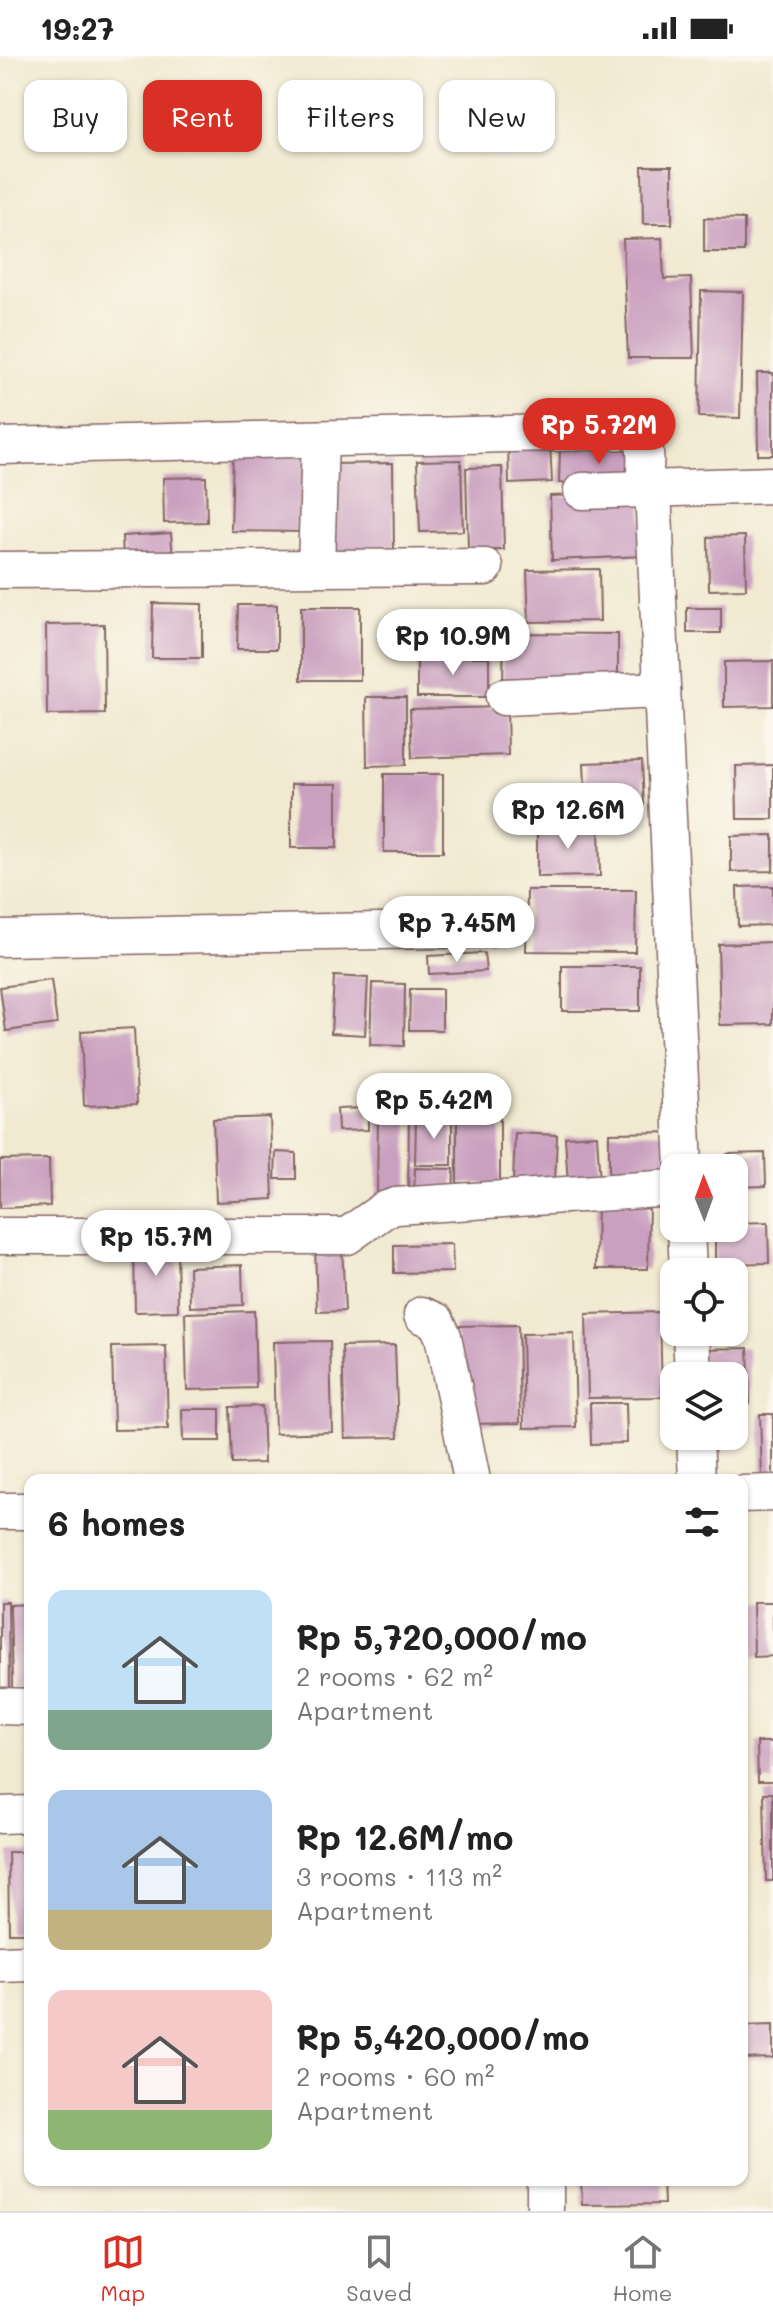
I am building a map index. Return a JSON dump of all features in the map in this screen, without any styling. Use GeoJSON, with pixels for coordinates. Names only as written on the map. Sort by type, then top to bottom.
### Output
{"type":"FeatureCollection","features":[{"type":"Feature","properties":{"kind":"street"},"geometry":{"type":"LineString","coordinates":[[0,446],[634,431],[640,434],[644,442],[649,490],[662,690],[683,1154]]}},
{"type":"Feature","properties":{"kind":"street"},"geometry":{"type":"LineString","coordinates":[[316,568],[320,439]]}},
{"type":"Feature","properties":{"kind":"street"},"geometry":{"type":"LineString","coordinates":[[582,491],[773,485]]}},
{"type":"Feature","properties":{"kind":"street"},"geometry":{"type":"LineString","coordinates":[[0,570],[485,567]]}},
{"type":"Feature","properties":{"kind":"street"},"geometry":{"type":"LineString","coordinates":[[504,697],[662,690]]}},
{"type":"Feature","properties":{"kind":"street"},"geometry":{"type":"LineString","coordinates":[[0,938],[489,929]]}},
{"type":"Feature","properties":{"kind":"street"},"geometry":{"type":"LineString","coordinates":[[0,1236],[347,1236],[384,1210],[396,1206],[660,1189]]}},
{"type":"Feature","properties":{"kind":"street"},"geometry":{"type":"LineString","coordinates":[[422,1315],[436,1321],[443,1336],[471,1474]]}},
{"type":"Feature","properties":{"kind":"street"},"geometry":{"type":"LineString","coordinates":[[696,1450],[697,1474]]}},
{"type":"Feature","properties":{"kind":"street"},"geometry":{"type":"LineString","coordinates":[[748,1494],[773,1493]]}},
{"type":"Feature","properties":{"kind":"street"},"geometry":{"type":"LineString","coordinates":[[0,1511],[24,1511]]}},
{"type":"Feature","properties":{"kind":"street"},"geometry":{"type":"LineString","coordinates":[[0,1706],[24,1707]]}},
{"type":"Feature","properties":{"kind":"street"},"geometry":{"type":"LineString","coordinates":[[0,1815],[24,1814]]}},
{"type":"Feature","properties":{"kind":"street"},"geometry":{"type":"LineString","coordinates":[[0,1964],[24,1963]]}},
{"type":"Feature","properties":{"kind":"street"},"geometry":{"type":"LineString","coordinates":[[545,2186],[545,2211]]}},
{"type":"Feature","properties":{"kind":"building"},"geometry":{"type":"Polygon","coordinates":[[[642,166],[672,166],[672,224],[643,224],[642,166]]]}},
{"type":"Feature","properties":{"kind":"building"},"geometry":{"type":"Polygon","coordinates":[[[704,218],[744,219],[744,252],[704,252],[704,218]]]}},
{"type":"Feature","properties":{"kind":"building"},"geometry":{"type":"Polygon","coordinates":[[[662,238],[664,279],[691,278],[694,358],[628,358],[623,239],[662,238]]]}},
{"type":"Feature","properties":{"kind":"building"},"geometry":{"type":"Polygon","coordinates":[[[701,291],[743,292],[740,418],[699,417],[701,291]]]}},
{"type":"Feature","properties":{"kind":"building"},"geometry":{"type":"Polygon","coordinates":[[[757,373],[773,373],[773,455],[758,455],[757,373]]]}},
{"type":"Feature","properties":{"kind":"building"},"geometry":{"type":"Polygon","coordinates":[[[550,443],[552,482],[509,484],[508,445],[550,443]]]}},
{"type":"Feature","properties":{"kind":"building"},"geometry":{"type":"Polygon","coordinates":[[[560,448],[638,449],[638,484],[559,483],[560,448]]]}},
{"type":"Feature","properties":{"kind":"building"},"geometry":{"type":"Polygon","coordinates":[[[233,451],[313,453],[311,532],[231,531],[233,451]]]}},
{"type":"Feature","properties":{"kind":"building"},"geometry":{"type":"Polygon","coordinates":[[[461,460],[463,531],[420,532],[417,461],[461,460]]]}},
{"type":"Feature","properties":{"kind":"building"},"geometry":{"type":"Polygon","coordinates":[[[393,463],[394,551],[333,552],[332,464],[393,463]]]}},
{"type":"Feature","properties":{"kind":"building"},"geometry":{"type":"Polygon","coordinates":[[[502,467],[504,550],[468,550],[466,468],[502,467]]]}},
{"type":"Feature","properties":{"kind":"building"},"geometry":{"type":"Polygon","coordinates":[[[206,477],[207,522],[164,523],[163,478],[206,477]]]}},
{"type":"Feature","properties":{"kind":"building"},"geometry":{"type":"Polygon","coordinates":[[[641,493],[644,556],[552,560],[550,496],[641,493]]]}},
{"type":"Feature","properties":{"kind":"building"},"geometry":{"type":"Polygon","coordinates":[[[171,533],[173,559],[123,562],[122,536],[171,533]]]}},
{"type":"Feature","properties":{"kind":"building"},"geometry":{"type":"Polygon","coordinates":[[[745,536],[746,589],[709,590],[708,537],[745,536]]]}},
{"type":"Feature","properties":{"kind":"building"},"geometry":{"type":"Polygon","coordinates":[[[599,569],[600,621],[529,622],[527,570],[599,569]]]}},
{"type":"Feature","properties":{"kind":"building"},"geometry":{"type":"Polygon","coordinates":[[[153,603],[202,604],[202,658],[152,658],[153,603]]]}},
{"type":"Feature","properties":{"kind":"building"},"geometry":{"type":"Polygon","coordinates":[[[238,605],[277,605],[277,649],[237,649],[238,605]]]}},
{"type":"Feature","properties":{"kind":"building"},"geometry":{"type":"Polygon","coordinates":[[[301,607],[360,607],[360,680],[301,680],[301,607]]]}},
{"type":"Feature","properties":{"kind":"building"},"geometry":{"type":"Polygon","coordinates":[[[687,608],[721,608],[721,633],[687,633],[687,608]]]}},
{"type":"Feature","properties":{"kind":"building"},"geometry":{"type":"Polygon","coordinates":[[[104,624],[105,714],[47,715],[46,625],[104,624]]]}},
{"type":"Feature","properties":{"kind":"building"},"geometry":{"type":"Polygon","coordinates":[[[504,633],[618,634],[618,681],[503,681],[504,633]]]}},
{"type":"Feature","properties":{"kind":"building"},"geometry":{"type":"Polygon","coordinates":[[[417,657],[489,657],[489,697],[417,697],[417,657]]]}},
{"type":"Feature","properties":{"kind":"building"},"geometry":{"type":"Polygon","coordinates":[[[773,661],[773,706],[724,707],[724,662],[773,661]]]}},
{"type":"Feature","properties":{"kind":"building"},"geometry":{"type":"Polygon","coordinates":[[[366,697],[406,697],[406,765],[367,766],[366,697]]]}},
{"type":"Feature","properties":{"kind":"building"},"geometry":{"type":"Polygon","coordinates":[[[507,707],[508,755],[412,758],[410,709],[507,707]]]}},
{"type":"Feature","properties":{"kind":"building"},"geometry":{"type":"Polygon","coordinates":[[[642,761],[644,805],[586,807],[584,763],[642,761]]]}},
{"type":"Feature","properties":{"kind":"building"},"geometry":{"type":"Polygon","coordinates":[[[773,765],[773,819],[737,819],[736,766],[773,765]]]}},
{"type":"Feature","properties":{"kind":"building"},"geometry":{"type":"Polygon","coordinates":[[[384,774],[443,774],[443,852],[384,852],[384,774]]]}},
{"type":"Feature","properties":{"kind":"building"},"geometry":{"type":"Polygon","coordinates":[[[291,784],[337,784],[337,848],[291,848],[291,784]]]}},
{"type":"Feature","properties":{"kind":"building"},"geometry":{"type":"Polygon","coordinates":[[[599,825],[600,876],[537,877],[537,826],[599,825]]]}},
{"type":"Feature","properties":{"kind":"building"},"geometry":{"type":"Polygon","coordinates":[[[773,835],[773,871],[731,872],[731,836],[773,835]]]}},
{"type":"Feature","properties":{"kind":"building"},"geometry":{"type":"Polygon","coordinates":[[[773,886],[773,925],[738,926],[737,887],[773,886]]]}},
{"type":"Feature","properties":{"kind":"building"},"geometry":{"type":"Polygon","coordinates":[[[527,890],[636,890],[635,952],[526,951],[527,890]]]}},
{"type":"Feature","properties":{"kind":"building"},"geometry":{"type":"Polygon","coordinates":[[[773,942],[773,1024],[720,1025],[718,944],[773,942]]]}},
{"type":"Feature","properties":{"kind":"building"},"geometry":{"type":"Polygon","coordinates":[[[484,953],[486,971],[429,974],[428,956],[484,953]]]}},
{"type":"Feature","properties":{"kind":"building"},"geometry":{"type":"Polygon","coordinates":[[[562,966],[640,966],[640,1011],[562,1011],[562,966]]]}},
{"type":"Feature","properties":{"kind":"building"},"geometry":{"type":"Polygon","coordinates":[[[334,976],[368,978],[365,1035],[331,1033],[334,976]]]}},
{"type":"Feature","properties":{"kind":"building"},"geometry":{"type":"Polygon","coordinates":[[[51,980],[57,1024],[6,1031],[0,987],[51,980]]]}},
{"type":"Feature","properties":{"kind":"building"},"geometry":{"type":"Polygon","coordinates":[[[372,983],[405,984],[404,1046],[370,1045],[372,983]]]}},
{"type":"Feature","properties":{"kind":"building"},"geometry":{"type":"Polygon","coordinates":[[[410,989],[442,989],[442,1030],[409,1030],[410,989]]]}},
{"type":"Feature","properties":{"kind":"building"},"geometry":{"type":"Polygon","coordinates":[[[134,1028],[137,1104],[84,1106],[81,1031],[134,1028]]]}},
{"type":"Feature","properties":{"kind":"building"},"geometry":{"type":"Polygon","coordinates":[[[368,1108],[368,1130],[338,1131],[337,1109],[368,1108]]]}},
{"type":"Feature","properties":{"kind":"building"},"geometry":{"type":"Polygon","coordinates":[[[378,1113],[409,1114],[408,1198],[377,1198],[378,1113]]]}},
{"type":"Feature","properties":{"kind":"building"},"geometry":{"type":"Polygon","coordinates":[[[416,1116],[452,1116],[452,1165],[415,1165],[416,1116]]]}},
{"type":"Feature","properties":{"kind":"building"},"geometry":{"type":"Polygon","coordinates":[[[270,1117],[273,1199],[216,1202],[213,1119],[270,1117]]]}},
{"type":"Feature","properties":{"kind":"building"},"geometry":{"type":"Polygon","coordinates":[[[500,1118],[500,1184],[457,1183],[457,1119],[500,1118]]]}},
{"type":"Feature","properties":{"kind":"building"},"geometry":{"type":"Polygon","coordinates":[[[681,1132],[678,1154],[660,1154],[660,1179],[609,1181],[609,1133],[681,1132]]]}},
{"type":"Feature","properties":{"kind":"building"},"geometry":{"type":"Polygon","coordinates":[[[515,1133],[557,1135],[555,1182],[513,1181],[515,1133]]]}},
{"type":"Feature","properties":{"kind":"building"},"geometry":{"type":"Polygon","coordinates":[[[597,1135],[600,1183],[568,1185],[565,1137],[597,1135]]]}},
{"type":"Feature","properties":{"kind":"building"},"geometry":{"type":"Polygon","coordinates":[[[276,1152],[296,1153],[296,1179],[275,1179],[276,1152]]]}},
{"type":"Feature","properties":{"kind":"building"},"geometry":{"type":"Polygon","coordinates":[[[765,1153],[766,1186],[748,1187],[748,1154],[727,1154],[765,1153]]]}},
{"type":"Feature","properties":{"kind":"building"},"geometry":{"type":"Polygon","coordinates":[[[49,1159],[50,1206],[0,1208],[0,1160],[49,1159]]]}},
{"type":"Feature","properties":{"kind":"building"},"geometry":{"type":"Polygon","coordinates":[[[415,1168],[454,1169],[453,1200],[414,1200],[415,1168]]]}},
{"type":"Feature","properties":{"kind":"building"},"geometry":{"type":"Polygon","coordinates":[[[597,1202],[649,1203],[648,1269],[596,1269],[597,1202]]]}},
{"type":"Feature","properties":{"kind":"building"},"geometry":{"type":"Polygon","coordinates":[[[768,1222],[769,1263],[748,1263],[748,1258],[715,1258],[715,1242],[748,1242],[748,1223],[768,1222]]]}},
{"type":"Feature","properties":{"kind":"building"},"geometry":{"type":"Polygon","coordinates":[[[134,1244],[177,1244],[178,1311],[135,1312],[134,1244]]]}},
{"type":"Feature","properties":{"kind":"building"},"geometry":{"type":"Polygon","coordinates":[[[342,1244],[345,1311],[317,1312],[315,1245],[342,1244]]]}},
{"type":"Feature","properties":{"kind":"building"},"geometry":{"type":"Polygon","coordinates":[[[452,1244],[453,1272],[394,1273],[394,1245],[452,1244]]]}},
{"type":"Feature","properties":{"kind":"building"},"geometry":{"type":"Polygon","coordinates":[[[242,1265],[243,1305],[190,1307],[189,1267],[242,1265]]]}},
{"type":"Feature","properties":{"kind":"building"},"geometry":{"type":"Polygon","coordinates":[[[254,1311],[256,1388],[187,1390],[185,1313],[254,1311]]]}},
{"type":"Feature","properties":{"kind":"building"},"geometry":{"type":"Polygon","coordinates":[[[660,1312],[660,1397],[588,1398],[586,1314],[660,1312]]]}},
{"type":"Feature","properties":{"kind":"building"},"geometry":{"type":"Polygon","coordinates":[[[518,1325],[520,1423],[470,1424],[454,1326],[518,1325]]]}},
{"type":"Feature","properties":{"kind":"building"},"geometry":{"type":"Polygon","coordinates":[[[574,1333],[576,1427],[524,1428],[522,1334],[574,1333]]]}},
{"type":"Feature","properties":{"kind":"building"},"geometry":{"type":"Polygon","coordinates":[[[330,1341],[332,1432],[275,1434],[273,1342],[330,1341]]]}},
{"type":"Feature","properties":{"kind":"building"},"geometry":{"type":"Polygon","coordinates":[[[395,1345],[398,1437],[345,1438],[342,1346],[395,1345]]]}},
{"type":"Feature","properties":{"kind":"building"},"geometry":{"type":"Polygon","coordinates":[[[166,1346],[168,1429],[114,1430],[112,1347],[166,1346]]]}},
{"type":"Feature","properties":{"kind":"building"},"geometry":{"type":"Polygon","coordinates":[[[748,1348],[750,1404],[748,1362],[701,1362],[701,1349],[748,1348]]]}},
{"type":"Feature","properties":{"kind":"building"},"geometry":{"type":"Polygon","coordinates":[[[590,1403],[626,1403],[627,1443],[591,1444],[590,1403]]]}},
{"type":"Feature","properties":{"kind":"building"},"geometry":{"type":"Polygon","coordinates":[[[262,1406],[264,1463],[232,1464],[230,1407],[262,1406]]]}},
{"type":"Feature","properties":{"kind":"building"},"geometry":{"type":"Polygon","coordinates":[[[182,1409],[220,1409],[220,1441],[183,1441],[182,1409]]]}},
{"type":"Feature","properties":{"kind":"building"},"geometry":{"type":"Polygon","coordinates":[[[760,1414],[773,1414],[773,1478],[762,1478],[760,1414]]]}},
{"type":"Feature","properties":{"kind":"building"},"geometry":{"type":"Polygon","coordinates":[[[0,1602],[8,1602],[9,1691],[0,1692],[0,1602]]]}},
{"type":"Feature","properties":{"kind":"building"},"geometry":{"type":"Polygon","coordinates":[[[753,1602],[773,1602],[773,1656],[754,1657],[753,1602]]]}},
{"type":"Feature","properties":{"kind":"building"},"geometry":{"type":"Polygon","coordinates":[[[24,1604],[24,1688],[12,1688],[10,1605],[24,1604]]]}},
{"type":"Feature","properties":{"kind":"building"},"geometry":{"type":"Polygon","coordinates":[[[757,1742],[773,1742],[773,1781],[758,1781],[757,1742]]]}},
{"type":"Feature","properties":{"kind":"building"},"geometry":{"type":"Polygon","coordinates":[[[764,1793],[773,1793],[773,1881],[766,1881],[764,1793]]]}},
{"type":"Feature","properties":{"kind":"building"},"geometry":{"type":"Polygon","coordinates":[[[8,1852],[24,1852],[24,1933],[9,1933],[8,1852]]]}},
{"type":"Feature","properties":{"kind":"building"},"geometry":{"type":"Polygon","coordinates":[[[773,2025],[773,2058],[748,2059],[748,2026],[773,2025]]]}},
{"type":"Feature","properties":{"kind":"building"},"geometry":{"type":"Polygon","coordinates":[[[581,2186],[663,2186],[664,2204],[582,2205],[581,2186]]]}}]}
